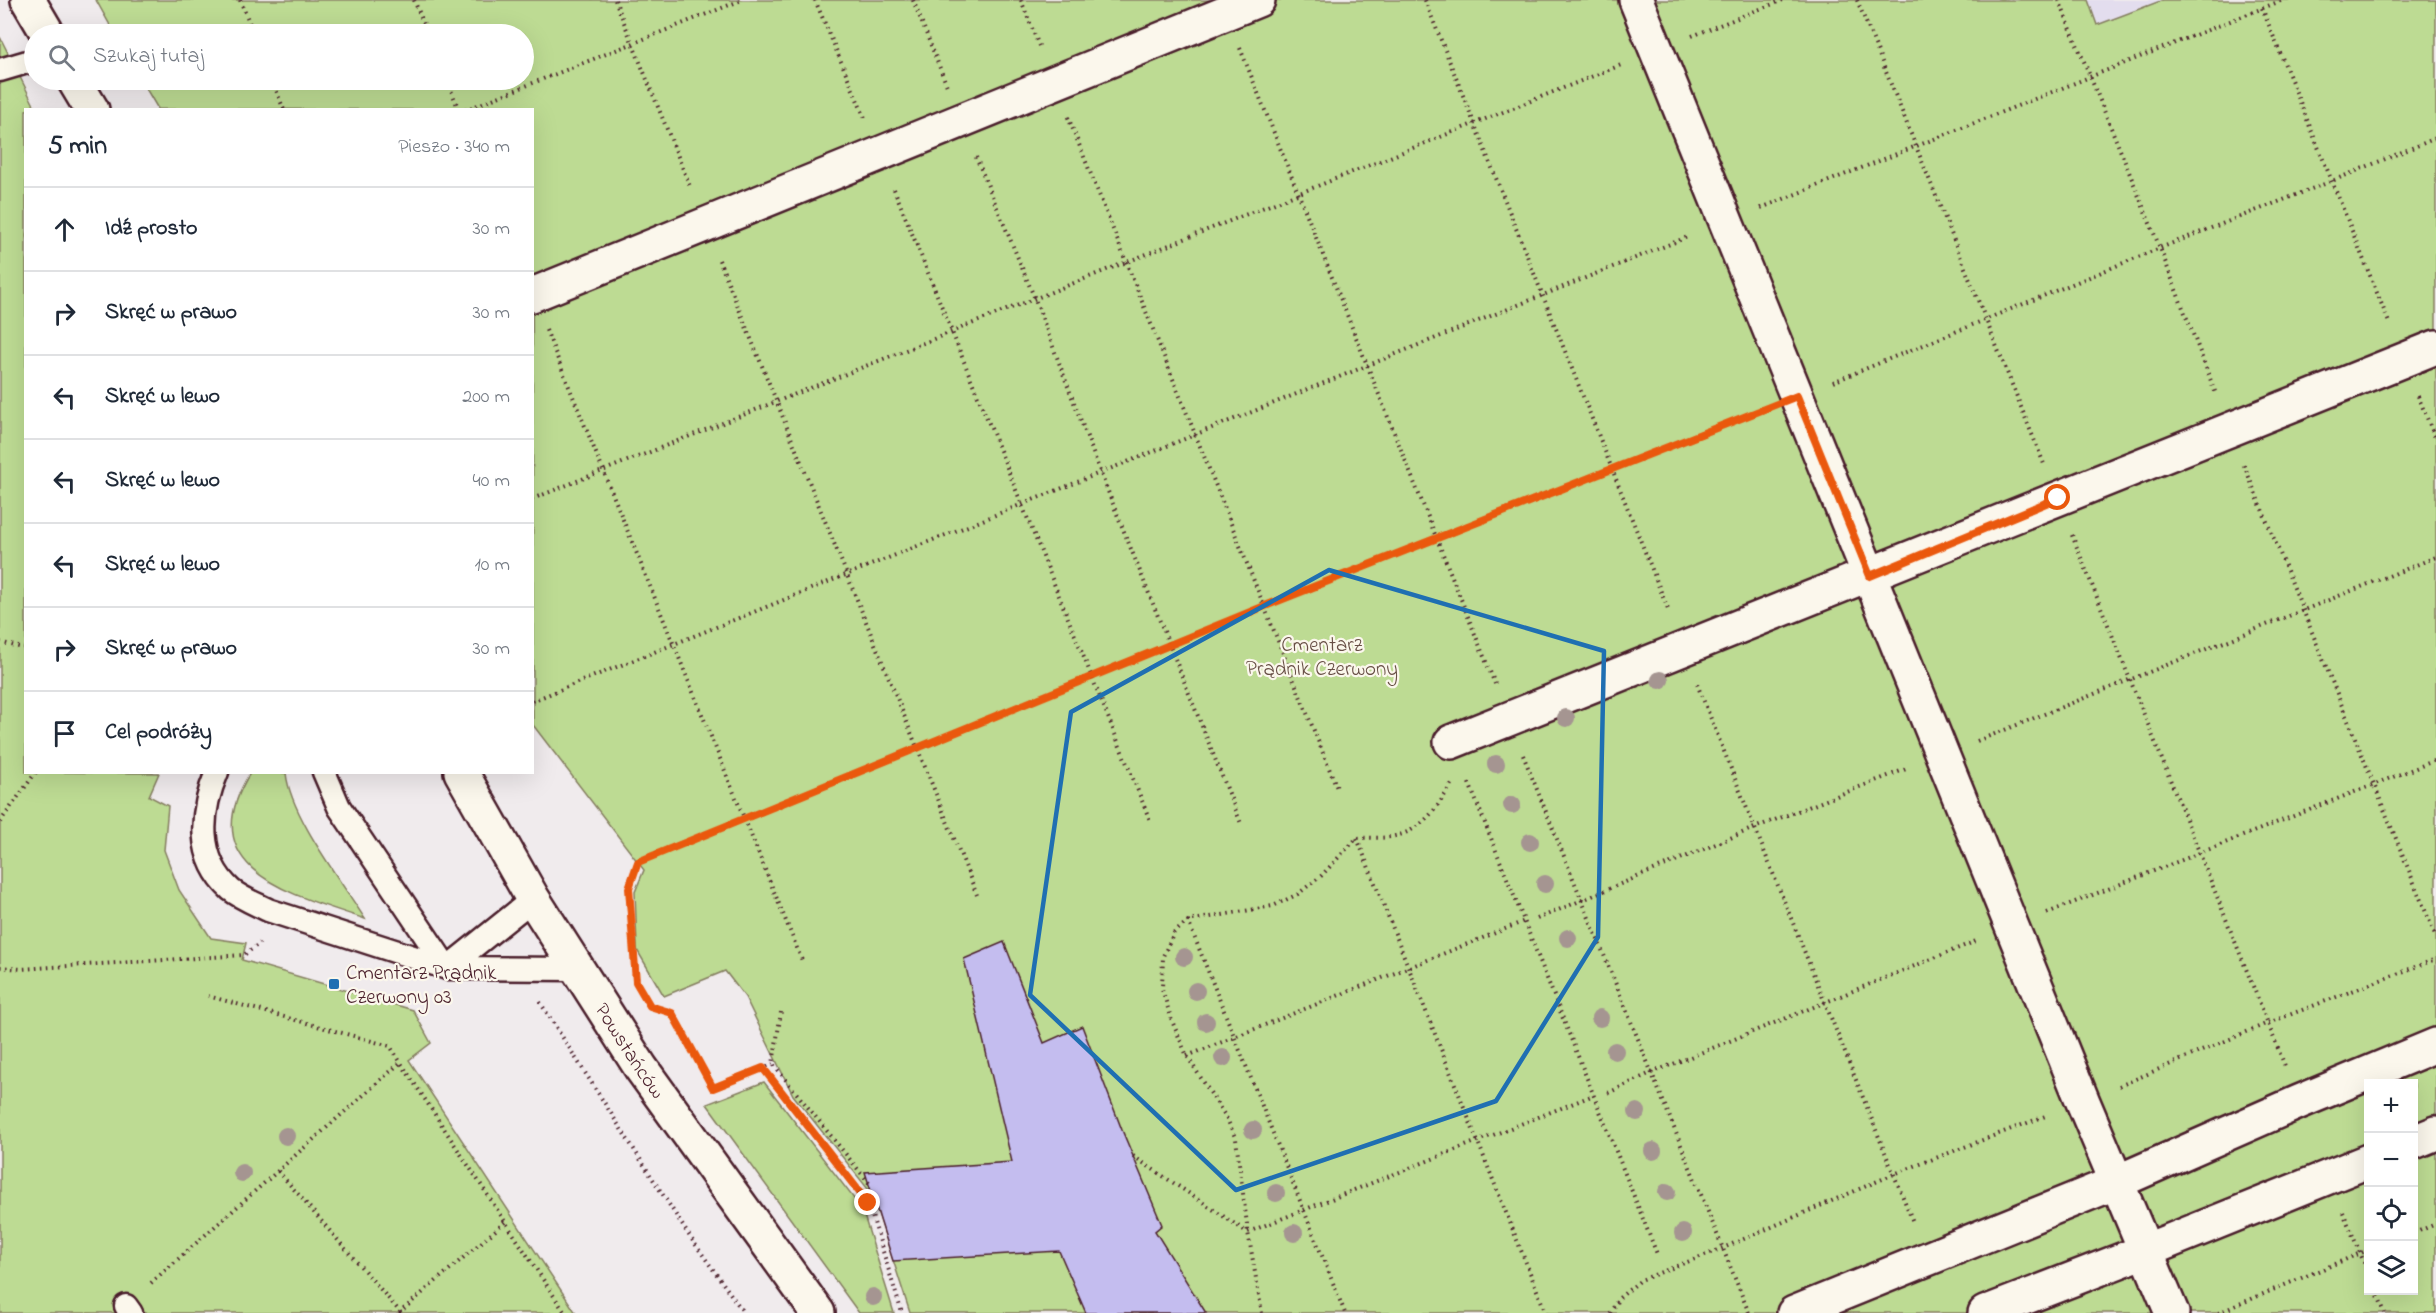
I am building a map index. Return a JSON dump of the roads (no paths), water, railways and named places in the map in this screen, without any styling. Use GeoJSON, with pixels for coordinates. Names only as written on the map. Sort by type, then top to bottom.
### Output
{"type":"FeatureCollection","features":[{"type":"Feature","properties":{"kind":"street"},"geometry":{"type":"LineString","coordinates":[[28,0],[42,24]]}},
{"type":"Feature","properties":{"kind":"street"},"geometry":{"type":"LineString","coordinates":[[534,294],[1258,0]]}},
{"type":"Feature","properties":{"kind":"street"},"geometry":{"type":"LineString","coordinates":[[1636,0],[2083,1101],[2172,1313]]}},
{"type":"Feature","properties":{"kind":"street"},"geometry":{"type":"LineString","coordinates":[[80,90],[91,108]]}},
{"type":"Feature","properties":{"kind":"street"},"geometry":{"type":"LineString","coordinates":[[1451,742],[1870,576],[2436,347]]}},
{"type":"Feature","properties":{"kind":"street","name":"Powstańców"},"geometry":{"type":"LineString","coordinates":[[462,774],[533,899],[641,1068],[818,1313]]}},
{"type":"Feature","properties":{"kind":"street"},"geometry":{"type":"LineString","coordinates":[[1794,1313],[2117,1182],[2436,1045]]}},
{"type":"Feature","properties":{"kind":"street"},"geometry":{"type":"LineString","coordinates":[[2418,1140],[2436,1133]]}},
{"type":"Feature","properties":{"kind":"street"},"geometry":{"type":"LineString","coordinates":[[1985,1313],[2364,1163]]}},
{"type":"Feature","properties":{"kind":"lane"},"geometry":{"type":"LineString","coordinates":[[0,70],[24,63]]}},
{"type":"Feature","properties":{"kind":"lane"},"geometry":{"type":"LineString","coordinates":[[216,774],[209,792],[203,825],[206,851],[214,870],[232,891],[268,910],[447,968],[576,969]]}},
{"type":"Feature","properties":{"kind":"lane"},"geometry":{"type":"LineString","coordinates":[[325,774],[339,807],[447,968]]}},
{"type":"Feature","properties":{"kind":"lane"},"geometry":{"type":"LineString","coordinates":[[447,968],[533,899]]}},
{"type":"Feature","properties":{"kind":"place","name":"Cmentarz Prądnik Czerwony 03"},"geometry":{"type":"Point","coordinates":[334,984]}},
{"type":"Feature","properties":{"kind":"park label","name":"Cmentarz Prądnik Czerwony"},"geometry":{"type":"Point","coordinates":[1322,656]}}]}
